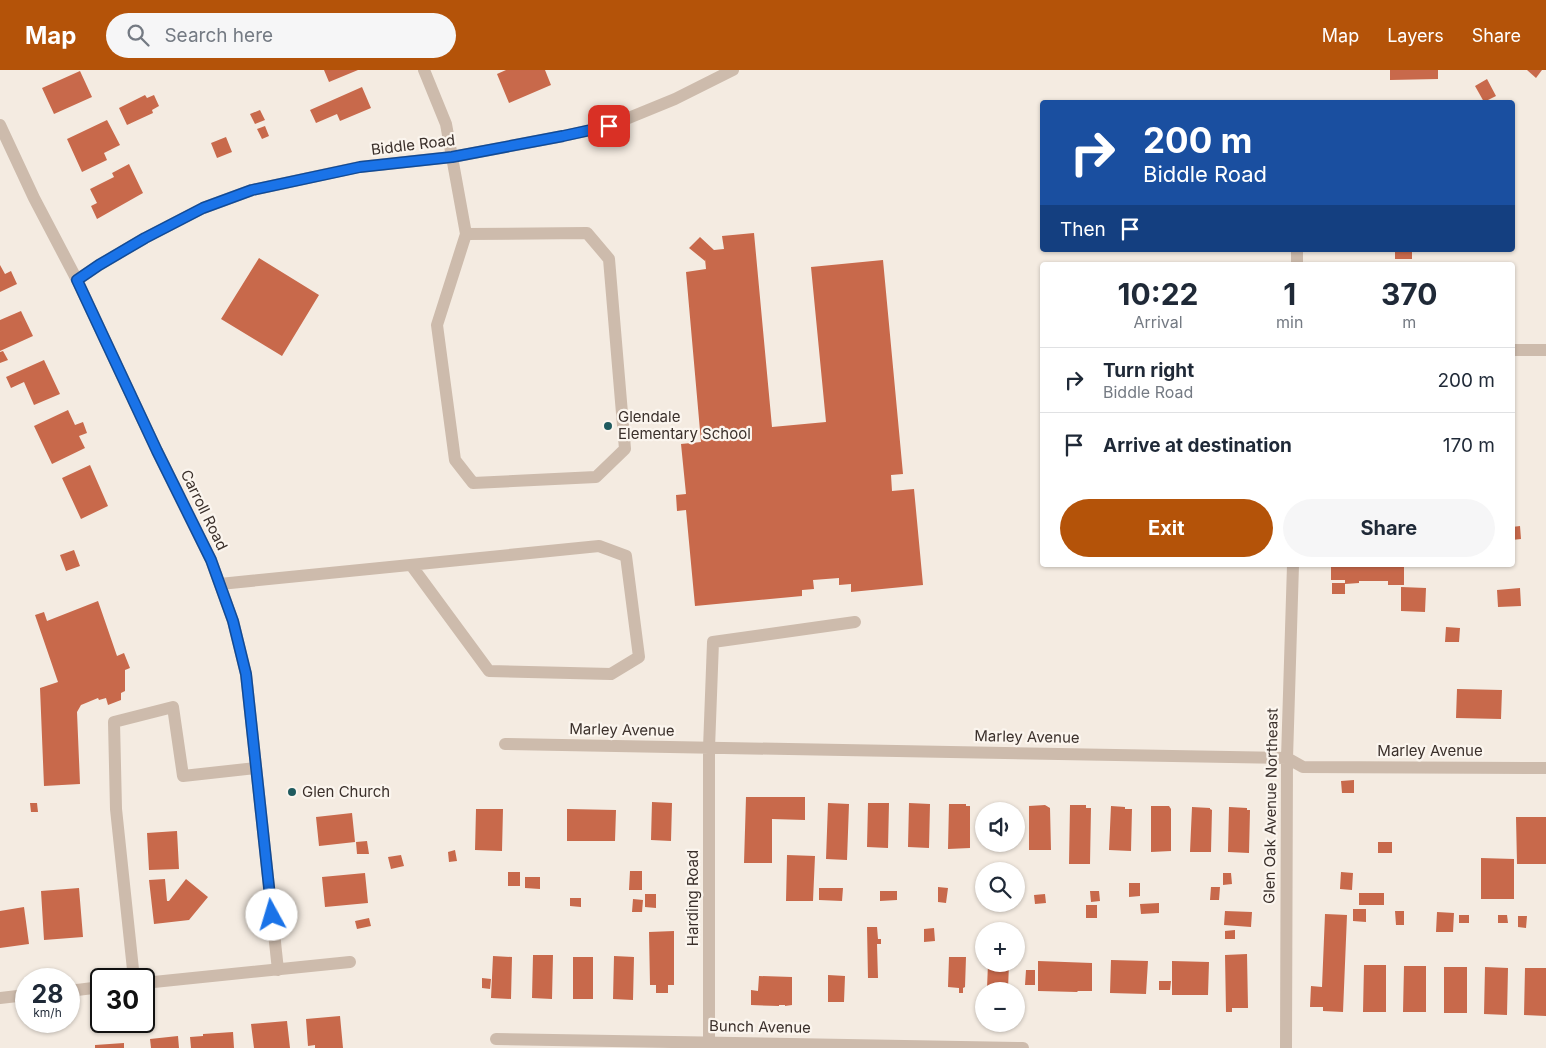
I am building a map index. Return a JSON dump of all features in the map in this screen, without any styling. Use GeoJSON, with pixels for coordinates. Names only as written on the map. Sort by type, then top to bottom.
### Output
{"type":"FeatureCollection","features":[{"type":"Feature","properties":{"kind":"street"},"geometry":{"type":"LineString","coordinates":[[424,70],[446,124],[466,234],[437,325],[455,460],[474,483],[596,477],[625,449],[609,260],[588,233],[466,234]]}},
{"type":"Feature","properties":{"kind":"street","name":"Biddle Road"},"geometry":{"type":"LineString","coordinates":[[77,280],[99,265],[203,208],[252,190],[360,167],[452,157],[609,126],[675,99],[733,70]]}},
{"type":"Feature","properties":{"kind":"street","name":"Carroll Road"},"geometry":{"type":"LineString","coordinates":[[0,125],[34,198],[77,280],[157,451],[211,560],[233,621],[246,674],[278,970]]}},
{"type":"Feature","properties":{"kind":"street"},"geometry":{"type":"LineString","coordinates":[[1515,350],[1546,350]]}},
{"type":"Feature","properties":{"kind":"street"},"geometry":{"type":"LineString","coordinates":[[220,584],[599,546],[626,556],[639,657],[611,674],[489,671],[411,565]]}},
{"type":"Feature","properties":{"kind":"street","name":"Glen Oak Avenue Northeast"},"geometry":{"type":"LineString","coordinates":[[1286,1048],[1287,758],[1293,567]]}},
{"type":"Feature","properties":{"kind":"street","name":"Harding Road"},"geometry":{"type":"LineString","coordinates":[[709,1045],[709,748],[713,642],[855,622]]}},
{"type":"Feature","properties":{"kind":"street"},"geometry":{"type":"LineString","coordinates":[[133,968],[116,809],[114,722],[173,707],[183,776],[256,768]]}},
{"type":"Feature","properties":{"kind":"street","name":"Marley Avenue"},"geometry":{"type":"LineString","coordinates":[[505,744],[1287,758],[1303,767],[1546,768]]}},
{"type":"Feature","properties":{"kind":"street"},"geometry":{"type":"LineString","coordinates":[[155,982],[350,962]]}},
{"type":"Feature","properties":{"kind":"street"},"geometry":{"type":"LineString","coordinates":[[0,998],[15,996]]}},
{"type":"Feature","properties":{"kind":"street","name":"Bunch Avenue"},"geometry":{"type":"LineString","coordinates":[[496,1039],[709,1045],[1023,1048]]}},
{"type":"Feature","properties":{"kind":"building"},"geometry":{"type":"Polygon","coordinates":[[[324,70],[358,70],[329,82],[324,70]]]}},
{"type":"Feature","properties":{"kind":"building"},"geometry":{"type":"Polygon","coordinates":[[[506,70],[545,70],[551,85],[509,103],[497,74],[506,70]]]}},
{"type":"Feature","properties":{"kind":"building"},"geometry":{"type":"Polygon","coordinates":[[[1390,70],[1438,70],[1438,79],[1390,80],[1390,70]]]}},
{"type":"Feature","properties":{"kind":"building"},"geometry":{"type":"Polygon","coordinates":[[[1527,70],[1542,70],[1536,78],[1527,70]]]}},
{"type":"Feature","properties":{"kind":"building"},"geometry":{"type":"Polygon","coordinates":[[[80,71],[92,97],[54,114],[42,88],[80,71]]]}},
{"type":"Feature","properties":{"kind":"building"},"geometry":{"type":"Polygon","coordinates":[[[1487,79],[1496,96],[1483,100],[1475,86],[1487,79]]]}},
{"type":"Feature","properties":{"kind":"building"},"geometry":{"type":"Polygon","coordinates":[[[362,87],[371,108],[340,121],[337,114],[316,123],[310,110],[362,87]]]}},
{"type":"Feature","properties":{"kind":"building"},"geometry":{"type":"Polygon","coordinates":[[[145,95],[147,98],[154,95],[159,106],[152,110],[153,113],[127,125],[119,108],[145,95]]]}},
{"type":"Feature","properties":{"kind":"building"},"geometry":{"type":"Polygon","coordinates":[[[260,110],[265,120],[255,124],[250,114],[260,110]]]}},
{"type":"Feature","properties":{"kind":"building"},"geometry":{"type":"Polygon","coordinates":[[[107,120],[120,145],[104,153],[107,160],[82,172],[67,139],[107,120]]]}},
{"type":"Feature","properties":{"kind":"building"},"geometry":{"type":"Polygon","coordinates":[[[265,126],[269,136],[262,139],[257,129],[265,126]]]}},
{"type":"Feature","properties":{"kind":"building"},"geometry":{"type":"Polygon","coordinates":[[[226,137],[232,152],[217,158],[211,143],[226,137]]]}},
{"type":"Feature","properties":{"kind":"building"},"geometry":{"type":"Polygon","coordinates":[[[129,164],[143,193],[97,219],[91,206],[97,203],[90,189],[114,177],[112,173],[129,164]]]}},
{"type":"Feature","properties":{"kind":"building"},"geometry":{"type":"Polygon","coordinates":[[[754,233],[772,427],[826,422],[811,267],[883,260],[903,474],[891,475],[892,491],[914,489],[923,585],[851,592],[851,584],[839,585],[839,578],[813,580],[814,589],[802,590],[802,596],[695,606],[686,510],[677,511],[676,495],[686,494],[681,444],[701,442],[686,272],[706,269],[705,259],[705,261],[689,248],[700,237],[714,250],[724,249],[722,236],[754,233]]]}},
{"type":"Feature","properties":{"kind":"building"},"geometry":{"type":"Polygon","coordinates":[[[1395,252],[1412,252],[1412,259],[1395,259],[1395,252]]]}},
{"type":"Feature","properties":{"kind":"building"},"geometry":{"type":"Polygon","coordinates":[[[259,258],[319,295],[282,356],[221,319],[259,258]]]}},
{"type":"Feature","properties":{"kind":"building"},"geometry":{"type":"Polygon","coordinates":[[[0,265],[5,274],[11,271],[17,284],[0,292],[0,265]]]}},
{"type":"Feature","properties":{"kind":"building"},"geometry":{"type":"Polygon","coordinates":[[[21,311],[33,336],[0,351],[0,320],[21,311]]]}},
{"type":"Feature","properties":{"kind":"building"},"geometry":{"type":"Polygon","coordinates":[[[3,351],[8,360],[0,363],[0,352],[3,351]]]}},
{"type":"Feature","properties":{"kind":"building"},"geometry":{"type":"Polygon","coordinates":[[[44,360],[60,394],[34,405],[24,382],[11,388],[6,377],[44,360]]]}},
{"type":"Feature","properties":{"kind":"building"},"geometry":{"type":"Polygon","coordinates":[[[68,410],[75,425],[83,422],[87,433],[79,436],[85,448],[52,464],[34,426],[68,410]]]}},
{"type":"Feature","properties":{"kind":"building"},"geometry":{"type":"Polygon","coordinates":[[[90,465],[108,506],[81,519],[62,478],[90,465]]]}},
{"type":"Feature","properties":{"kind":"building"},"geometry":{"type":"Polygon","coordinates":[[[1520,526],[1521,539],[1515,540],[1515,527],[1520,526]]]}},
{"type":"Feature","properties":{"kind":"building"},"geometry":{"type":"Polygon","coordinates":[[[74,550],[80,566],[66,571],[60,555],[74,550]]]}},
{"type":"Feature","properties":{"kind":"building"},"geometry":{"type":"Polygon","coordinates":[[[1331,567],[1404,567],[1404,585],[1388,585],[1388,581],[1359,581],[1359,583],[1345,584],[1345,594],[1332,594],[1332,583],[1345,583],[1345,580],[1331,580],[1331,567]]]}},
{"type":"Feature","properties":{"kind":"building"},"geometry":{"type":"Polygon","coordinates":[[[1401,587],[1426,588],[1425,612],[1401,611],[1401,587]]]}},
{"type":"Feature","properties":{"kind":"building"},"geometry":{"type":"Polygon","coordinates":[[[1520,588],[1521,606],[1498,607],[1497,590],[1520,588]]]}},
{"type":"Feature","properties":{"kind":"building"},"geometry":{"type":"Polygon","coordinates":[[[98,601],[117,656],[124,653],[130,668],[125,670],[125,691],[121,693],[121,700],[108,705],[106,698],[99,700],[98,698],[81,705],[77,712],[80,784],[44,786],[40,688],[58,682],[35,615],[44,612],[47,621],[98,601]]]}},
{"type":"Feature","properties":{"kind":"building"},"geometry":{"type":"Polygon","coordinates":[[[1446,627],[1460,628],[1459,642],[1445,642],[1446,627]]]}},
{"type":"Feature","properties":{"kind":"building"},"geometry":{"type":"Polygon","coordinates":[[[1457,689],[1502,690],[1501,719],[1456,718],[1457,689]]]}},
{"type":"Feature","properties":{"kind":"building"},"geometry":{"type":"Polygon","coordinates":[[[1354,780],[1354,793],[1342,793],[1341,781],[1354,780]]]}},
{"type":"Feature","properties":{"kind":"building"},"geometry":{"type":"Polygon","coordinates":[[[746,797],[805,797],[805,820],[772,819],[772,863],[744,863],[746,797]]]}},
{"type":"Feature","properties":{"kind":"building"},"geometry":{"type":"Polygon","coordinates":[[[652,802],[672,803],[671,841],[651,840],[652,802]]]}},
{"type":"Feature","properties":{"kind":"building"},"geometry":{"type":"Polygon","coordinates":[[[30,803],[37,803],[38,812],[31,812],[30,803]]]}},
{"type":"Feature","properties":{"kind":"building"},"geometry":{"type":"Polygon","coordinates":[[[828,803],[849,804],[847,860],[826,859],[828,803]]]}},
{"type":"Feature","properties":{"kind":"building"},"geometry":{"type":"Polygon","coordinates":[[[868,803],[889,803],[888,848],[867,847],[868,803]]]}},
{"type":"Feature","properties":{"kind":"building"},"geometry":{"type":"Polygon","coordinates":[[[909,803],[930,804],[929,848],[908,847],[909,803]]]}},
{"type":"Feature","properties":{"kind":"building"},"geometry":{"type":"Polygon","coordinates":[[[949,804],[966,804],[966,806],[970,806],[970,848],[948,849],[949,804]]]}},
{"type":"Feature","properties":{"kind":"building"},"geometry":{"type":"Polygon","coordinates":[[[1045,805],[1050,808],[1051,850],[1029,850],[1029,806],[1045,805]]]}},
{"type":"Feature","properties":{"kind":"building"},"geometry":{"type":"Polygon","coordinates":[[[1070,805],[1086,805],[1086,808],[1091,808],[1090,864],[1069,864],[1070,805]]]}},
{"type":"Feature","properties":{"kind":"building"},"geometry":{"type":"Polygon","coordinates":[[[1111,806],[1132,809],[1131,851],[1109,850],[1111,806]]]}},
{"type":"Feature","properties":{"kind":"building"},"geometry":{"type":"Polygon","coordinates":[[[1151,806],[1169,806],[1171,809],[1171,851],[1151,852],[1151,806]]]}},
{"type":"Feature","properties":{"kind":"building"},"geometry":{"type":"Polygon","coordinates":[[[1192,807],[1210,808],[1212,810],[1211,852],[1190,852],[1192,807]]]}},
{"type":"Feature","properties":{"kind":"building"},"geometry":{"type":"Polygon","coordinates":[[[1229,807],[1247,808],[1247,810],[1250,810],[1249,853],[1228,852],[1229,807]]]}},
{"type":"Feature","properties":{"kind":"building"},"geometry":{"type":"Polygon","coordinates":[[[476,809],[503,809],[502,851],[475,850],[476,809]]]}},
{"type":"Feature","properties":{"kind":"building"},"geometry":{"type":"Polygon","coordinates":[[[567,809],[616,810],[615,841],[567,841],[567,809]]]}},
{"type":"Feature","properties":{"kind":"building"},"geometry":{"type":"Polygon","coordinates":[[[352,813],[355,842],[319,846],[316,817],[352,813]]]}},
{"type":"Feature","properties":{"kind":"building"},"geometry":{"type":"Polygon","coordinates":[[[1516,817],[1546,817],[1546,864],[1517,864],[1516,817]]]}},
{"type":"Feature","properties":{"kind":"building"},"geometry":{"type":"Polygon","coordinates":[[[177,831],[179,869],[149,870],[147,833],[177,831]]]}},
{"type":"Feature","properties":{"kind":"building"},"geometry":{"type":"Polygon","coordinates":[[[367,841],[369,854],[357,854],[356,842],[367,841]]]}},
{"type":"Feature","properties":{"kind":"building"},"geometry":{"type":"Polygon","coordinates":[[[1378,842],[1392,842],[1392,853],[1378,853],[1378,842]]]}},
{"type":"Feature","properties":{"kind":"building"},"geometry":{"type":"Polygon","coordinates":[[[455,850],[457,861],[449,862],[448,852],[455,850]]]}},
{"type":"Feature","properties":{"kind":"building"},"geometry":{"type":"Polygon","coordinates":[[[401,855],[404,866],[391,869],[388,857],[401,855]]]}},
{"type":"Feature","properties":{"kind":"building"},"geometry":{"type":"Polygon","coordinates":[[[787,855],[815,856],[813,901],[786,901],[787,855]]]}},
{"type":"Feature","properties":{"kind":"building"},"geometry":{"type":"Polygon","coordinates":[[[1481,858],[1514,859],[1514,899],[1481,899],[1481,858]]]}},
{"type":"Feature","properties":{"kind":"building"},"geometry":{"type":"Polygon","coordinates":[[[630,871],[642,871],[642,890],[629,890],[630,871]]]}},
{"type":"Feature","properties":{"kind":"building"},"geometry":{"type":"Polygon","coordinates":[[[508,872],[520,872],[520,886],[508,886],[508,872]]]}},
{"type":"Feature","properties":{"kind":"building"},"geometry":{"type":"Polygon","coordinates":[[[1341,872],[1353,873],[1352,890],[1340,889],[1341,872]]]}},
{"type":"Feature","properties":{"kind":"building"},"geometry":{"type":"Polygon","coordinates":[[[365,873],[368,903],[325,907],[322,877],[365,873]]]}},
{"type":"Feature","properties":{"kind":"building"},"geometry":{"type":"Polygon","coordinates":[[[1223,873],[1231,873],[1232,884],[1223,885],[1223,873]]]}},
{"type":"Feature","properties":{"kind":"building"},"geometry":{"type":"Polygon","coordinates":[[[525,877],[540,877],[540,889],[525,888],[525,877]]]}},
{"type":"Feature","properties":{"kind":"building"},"geometry":{"type":"Polygon","coordinates":[[[165,879],[167,901],[169,901],[186,879],[208,897],[189,920],[154,924],[149,880],[165,879]]]}},
{"type":"Feature","properties":{"kind":"building"},"geometry":{"type":"Polygon","coordinates":[[[1129,883],[1140,883],[1140,896],[1129,897],[1129,883]]]}},
{"type":"Feature","properties":{"kind":"building"},"geometry":{"type":"Polygon","coordinates":[[[938,887],[948,888],[946,903],[938,902],[938,887]]]}},
{"type":"Feature","properties":{"kind":"building"},"geometry":{"type":"Polygon","coordinates":[[[1211,887],[1220,887],[1219,900],[1210,900],[1211,887]]]}},
{"type":"Feature","properties":{"kind":"building"},"geometry":{"type":"Polygon","coordinates":[[[79,888],[83,937],[44,940],[41,891],[79,888]]]}},
{"type":"Feature","properties":{"kind":"building"},"geometry":{"type":"Polygon","coordinates":[[[819,888],[843,888],[842,901],[819,900],[819,888]]]}},
{"type":"Feature","properties":{"kind":"building"},"geometry":{"type":"Polygon","coordinates":[[[880,891],[897,891],[897,900],[880,901],[880,891]]]}},
{"type":"Feature","properties":{"kind":"building"},"geometry":{"type":"Polygon","coordinates":[[[1090,891],[1099,891],[1100,901],[1091,902],[1090,891]]]}},
{"type":"Feature","properties":{"kind":"building"},"geometry":{"type":"Polygon","coordinates":[[[1359,893],[1384,893],[1384,905],[1359,905],[1359,893]]]}},
{"type":"Feature","properties":{"kind":"building"},"geometry":{"type":"Polygon","coordinates":[[[645,894],[656,894],[656,908],[645,907],[645,894]]]}},
{"type":"Feature","properties":{"kind":"building"},"geometry":{"type":"Polygon","coordinates":[[[1045,894],[1046,903],[1035,904],[1034,895],[1045,894]]]}},
{"type":"Feature","properties":{"kind":"building"},"geometry":{"type":"Polygon","coordinates":[[[570,898],[581,898],[581,907],[570,906],[570,898]]]}},
{"type":"Feature","properties":{"kind":"building"},"geometry":{"type":"Polygon","coordinates":[[[633,899],[643,900],[642,912],[632,912],[633,899]]]}},
{"type":"Feature","properties":{"kind":"building"},"geometry":{"type":"Polygon","coordinates":[[[1159,903],[1159,913],[1141,914],[1140,904],[1159,903]]]}},
{"type":"Feature","properties":{"kind":"building"},"geometry":{"type":"Polygon","coordinates":[[[1086,905],[1097,905],[1097,918],[1086,918],[1086,905]]]}},
{"type":"Feature","properties":{"kind":"building"},"geometry":{"type":"Polygon","coordinates":[[[24,907],[29,944],[0,948],[0,911],[24,907]]]}},
{"type":"Feature","properties":{"kind":"building"},"geometry":{"type":"Polygon","coordinates":[[[1353,909],[1366,909],[1366,922],[1353,921],[1353,909]]]}},
{"type":"Feature","properties":{"kind":"building"},"geometry":{"type":"Polygon","coordinates":[[[1225,911],[1252,912],[1251,927],[1224,925],[1225,911]]]}},
{"type":"Feature","properties":{"kind":"building"},"geometry":{"type":"Polygon","coordinates":[[[1395,911],[1404,911],[1404,925],[1396,925],[1395,911]]]}},
{"type":"Feature","properties":{"kind":"building"},"geometry":{"type":"Polygon","coordinates":[[[1437,912],[1454,913],[1453,932],[1436,932],[1437,912]]]}},
{"type":"Feature","properties":{"kind":"building"},"geometry":{"type":"Polygon","coordinates":[[[1325,914],[1347,915],[1343,1012],[1323,1011],[1323,1007],[1310,1007],[1311,986],[1322,987],[1325,914]]]}},
{"type":"Feature","properties":{"kind":"building"},"geometry":{"type":"Polygon","coordinates":[[[1459,915],[1469,915],[1469,923],[1459,923],[1459,915]]]}},
{"type":"Feature","properties":{"kind":"building"},"geometry":{"type":"Polygon","coordinates":[[[1498,915],[1507,915],[1508,923],[1498,923],[1498,915]]]}},
{"type":"Feature","properties":{"kind":"building"},"geometry":{"type":"Polygon","coordinates":[[[1518,916],[1527,916],[1526,928],[1518,927],[1518,916]]]}},
{"type":"Feature","properties":{"kind":"building"},"geometry":{"type":"Polygon","coordinates":[[[369,918],[371,926],[357,929],[355,921],[369,918]]]}},
{"type":"Feature","properties":{"kind":"building"},"geometry":{"type":"Polygon","coordinates":[[[867,927],[877,927],[878,939],[881,939],[881,944],[877,944],[878,978],[868,978],[867,927]]]}},
{"type":"Feature","properties":{"kind":"building"},"geometry":{"type":"Polygon","coordinates":[[[934,928],[935,941],[924,942],[924,929],[934,928]]]}},
{"type":"Feature","properties":{"kind":"building"},"geometry":{"type":"Polygon","coordinates":[[[1235,930],[1235,939],[1225,939],[1225,931],[1235,930]]]}},
{"type":"Feature","properties":{"kind":"building"},"geometry":{"type":"Polygon","coordinates":[[[674,931],[674,985],[668,985],[668,993],[656,993],[656,985],[650,985],[649,932],[674,931]]]}},
{"type":"Feature","properties":{"kind":"building"},"geometry":{"type":"Polygon","coordinates":[[[1247,954],[1248,1008],[1232,1008],[1232,1012],[1226,1012],[1225,955],[1247,954]]]}},
{"type":"Feature","properties":{"kind":"building"},"geometry":{"type":"Polygon","coordinates":[[[533,955],[553,955],[552,999],[532,998],[533,955]]]}},
{"type":"Feature","properties":{"kind":"building"},"geometry":{"type":"Polygon","coordinates":[[[493,956],[512,957],[511,999],[491,998],[493,956]]]}},
{"type":"Feature","properties":{"kind":"building"},"geometry":{"type":"Polygon","coordinates":[[[614,956],[634,957],[633,1000],[613,999],[614,956]]]}},
{"type":"Feature","properties":{"kind":"building"},"geometry":{"type":"Polygon","coordinates":[[[573,957],[593,957],[593,999],[573,999],[573,957]]]}},
{"type":"Feature","properties":{"kind":"building"},"geometry":{"type":"Polygon","coordinates":[[[949,957],[966,957],[963,993],[959,993],[959,988],[948,987],[949,957]]]}},
{"type":"Feature","properties":{"kind":"building"},"geometry":{"type":"Polygon","coordinates":[[[1111,960],[1148,961],[1146,994],[1110,993],[1111,960]]]}},
{"type":"Feature","properties":{"kind":"building"},"geometry":{"type":"Polygon","coordinates":[[[1038,961],[1092,963],[1092,991],[1038,991],[1038,961]]]}},
{"type":"Feature","properties":{"kind":"building"},"geometry":{"type":"Polygon","coordinates":[[[1172,961],[1209,962],[1208,995],[1172,995],[1172,961]]]}},
{"type":"Feature","properties":{"kind":"building"},"geometry":{"type":"Polygon","coordinates":[[[1364,965],[1386,965],[1386,1012],[1363,1012],[1364,965]]]}},
{"type":"Feature","properties":{"kind":"building"},"geometry":{"type":"Polygon","coordinates":[[[1404,966],[1426,966],[1426,1012],[1403,1012],[1404,966]]]}},
{"type":"Feature","properties":{"kind":"building"},"geometry":{"type":"Polygon","coordinates":[[[1444,967],[1467,967],[1467,1013],[1444,1013],[1444,967]]]}},
{"type":"Feature","properties":{"kind":"building"},"geometry":{"type":"Polygon","coordinates":[[[1485,967],[1508,968],[1507,1015],[1484,1014],[1485,967]]]}},
{"type":"Feature","properties":{"kind":"building"},"geometry":{"type":"Polygon","coordinates":[[[1525,968],[1546,968],[1546,1016],[1524,1015],[1525,968]]]}},
{"type":"Feature","properties":{"kind":"building"},"geometry":{"type":"Polygon","coordinates":[[[1026,970],[1035,970],[1035,985],[1025,985],[1026,970]]]}},
{"type":"Feature","properties":{"kind":"building"},"geometry":{"type":"Polygon","coordinates":[[[988,972],[1009,972],[1008,982],[987,982],[988,972]]]}},
{"type":"Feature","properties":{"kind":"building"},"geometry":{"type":"Polygon","coordinates":[[[828,975],[845,976],[844,1002],[828,1002],[828,975]]]}},
{"type":"Feature","properties":{"kind":"building"},"geometry":{"type":"Polygon","coordinates":[[[759,976],[792,977],[792,1005],[751,1005],[751,990],[758,991],[759,976]]]}},
{"type":"Feature","properties":{"kind":"building"},"geometry":{"type":"Polygon","coordinates":[[[482,978],[491,979],[490,989],[482,988],[482,978]]]}},
{"type":"Feature","properties":{"kind":"building"},"geometry":{"type":"Polygon","coordinates":[[[1159,981],[1171,981],[1170,990],[1159,990],[1159,981]]]}},
{"type":"Feature","properties":{"kind":"building"},"geometry":{"type":"Polygon","coordinates":[[[340,1016],[343,1048],[315,1048],[315,1045],[308,1046],[306,1019],[340,1016]]]}},
{"type":"Feature","properties":{"kind":"building"},"geometry":{"type":"Polygon","coordinates":[[[287,1021],[290,1048],[254,1048],[251,1024],[287,1021]]]}},
{"type":"Feature","properties":{"kind":"building"},"geometry":{"type":"Polygon","coordinates":[[[233,1032],[234,1048],[191,1048],[190,1037],[233,1032]]]}},
{"type":"Feature","properties":{"kind":"building"},"geometry":{"type":"Polygon","coordinates":[[[178,1036],[179,1048],[151,1048],[150,1039],[178,1036]]]}},
{"type":"Feature","properties":{"kind":"building"},"geometry":{"type":"Polygon","coordinates":[[[124,1043],[124,1048],[95,1048],[95,1045],[124,1043]]]}},
{"type":"Feature","properties":{"kind":"place","name":"Glendale Elementary School"},"geometry":{"type":"Point","coordinates":[608,426]}},
{"type":"Feature","properties":{"kind":"place","name":"Glen Church"},"geometry":{"type":"Point","coordinates":[292,792]}},
{"type":"Feature","properties":{"kind":"route"},"geometry":{"type":"LineString","coordinates":[[272,915],[246,674],[233,621],[211,560],[157,451],[77,280],[145,238],[203,208],[252,190],[360,167],[452,157],[609,126]]}}]}
